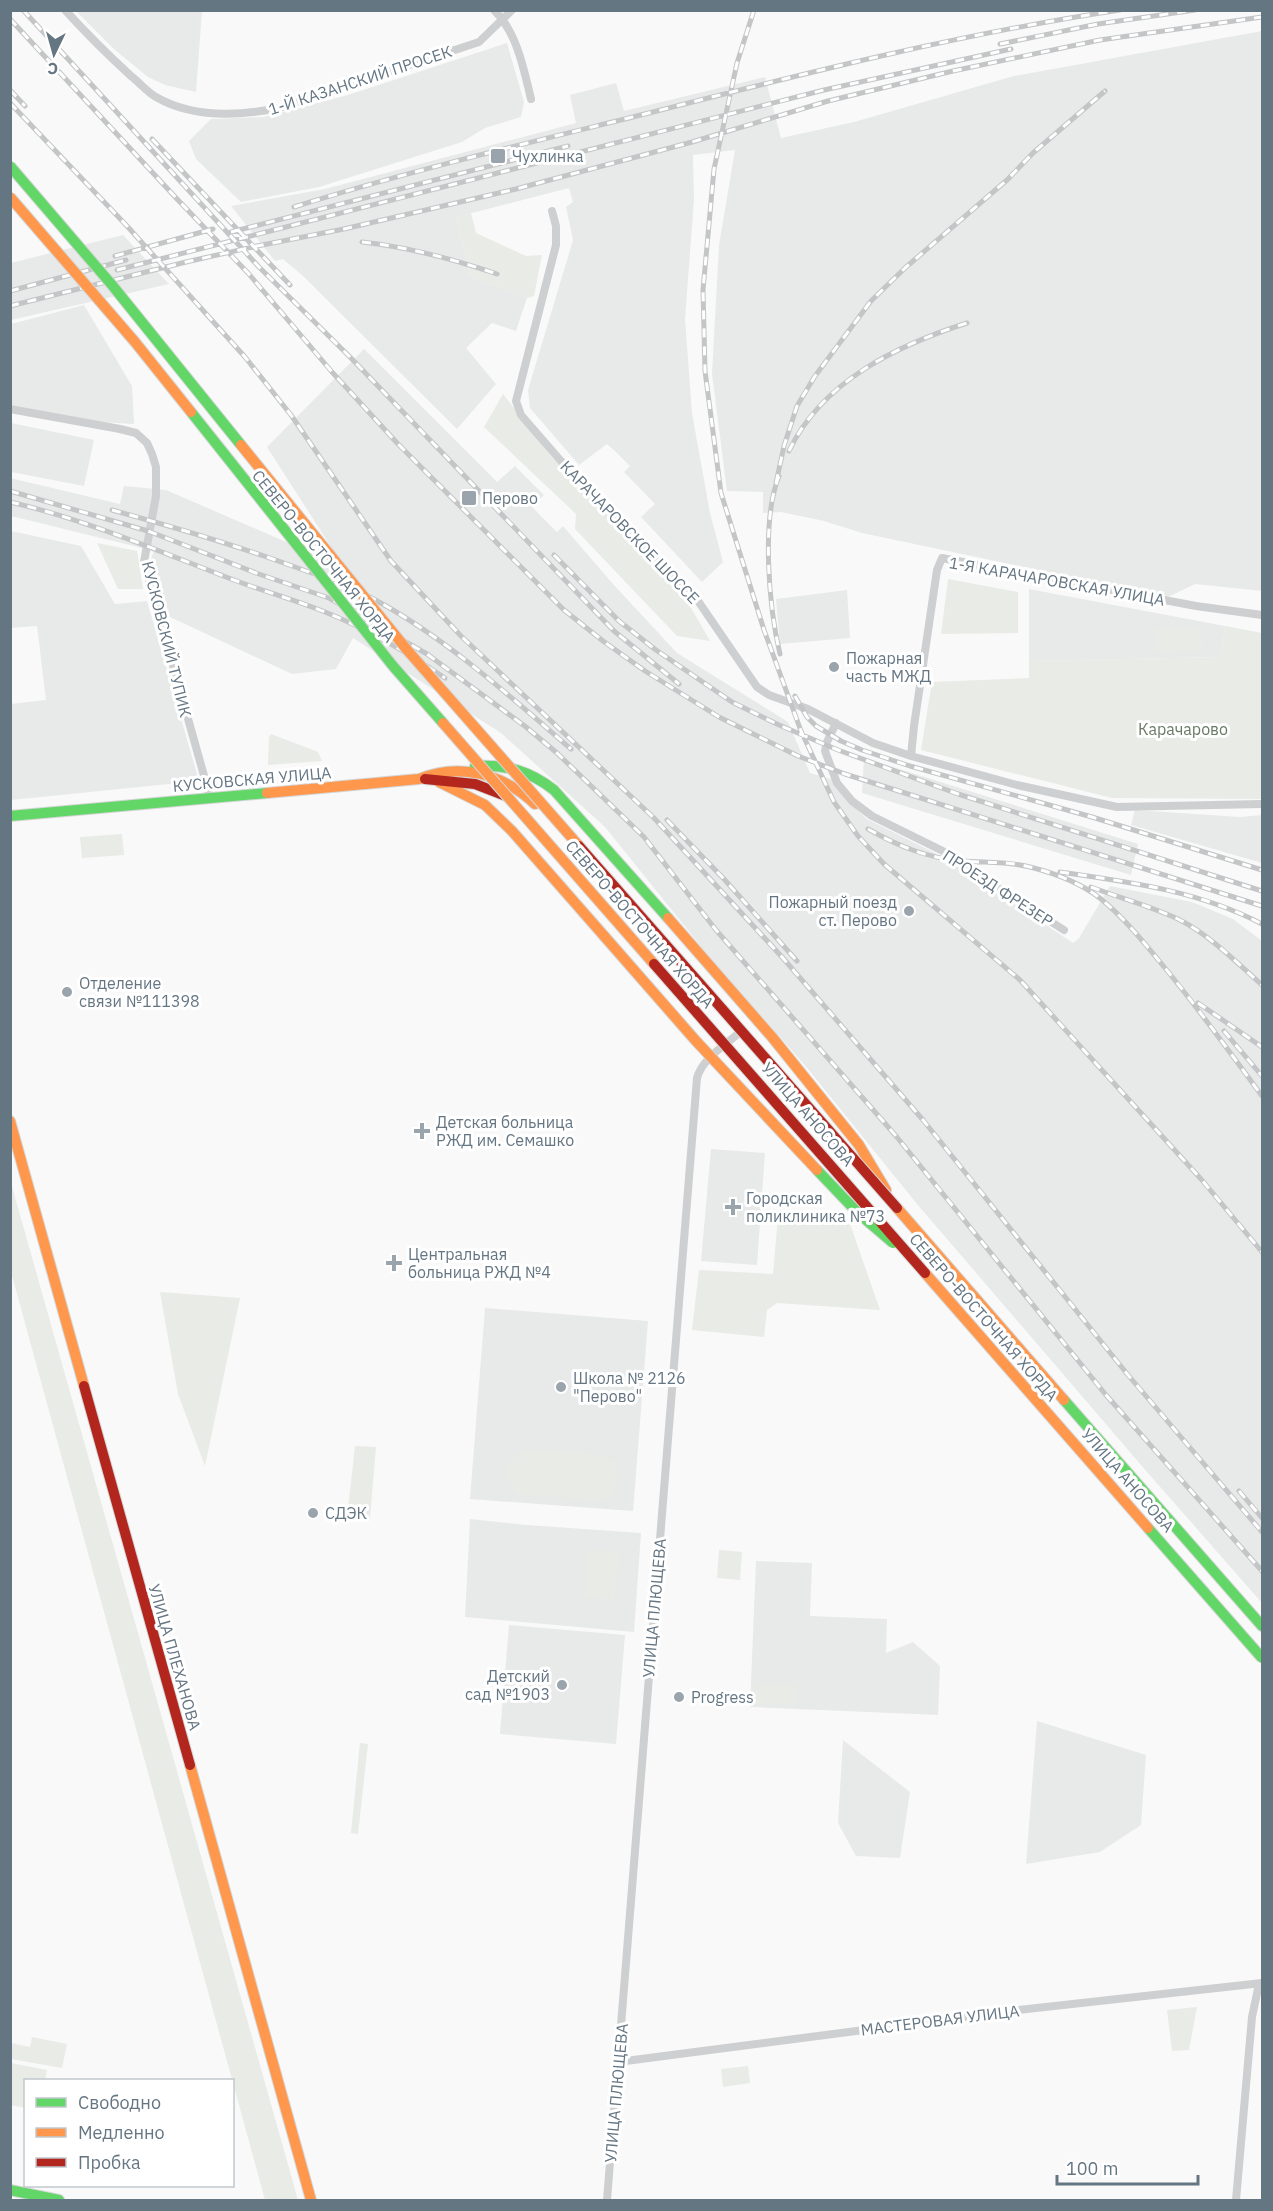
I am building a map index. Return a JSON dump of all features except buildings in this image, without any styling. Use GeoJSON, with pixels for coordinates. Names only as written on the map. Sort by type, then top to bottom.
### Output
{"type":"FeatureCollection","features":[{"type":"Feature","properties":{"kind":"street","name":"1-Й КАЗАНСКИЙ ПРОСЕК"},"geometry":{"type":"LineString","coordinates":[[65,10],[100,49],[155,97],[178,106],[226,114],[246,114],[279,108],[479,42],[512,10]]}},
{"type":"Feature","properties":{"kind":"street"},"geometry":{"type":"LineString","coordinates":[[494,10],[504,20],[524,70],[531,99]]}},
{"type":"Feature","properties":{"kind":"street","name":"СЕВЕРО-ВОСТОЧНАЯ ХОРДА"},"geometry":{"type":"LineString","coordinates":[[10,166],[150,330],[348,580],[408,651],[1263,1626]]}},
{"type":"Feature","properties":{"kind":"street","name":"СЕВЕРО-ВОСТОЧНАЯ ХОРДА"},"geometry":{"type":"LineString","coordinates":[[10,197],[135,342],[393,666],[1263,1658]]}},
{"type":"Feature","properties":{"kind":"street","name":"КАРАЧАРОВСКОЕ ШОССЕ"},"geometry":{"type":"LineString","coordinates":[[552,211],[556,226],[556,245],[516,401],[521,415],[561,461],[696,598],[757,687],[769,696],[808,708],[873,743],[911,756],[1017,785],[1117,807],[1263,804]]}},
{"type":"Feature","properties":{"kind":"street","name":"КУСКОВСКИЙ ТУПИК"},"geometry":{"type":"LineString","coordinates":[[10,409],[120,429],[136,433],[147,443],[156,467],[156,482],[144,562],[210,797]]}},
{"type":"Feature","properties":{"kind":"street","name":"1-Я КАРАЧАРОВСКАЯ УЛИЦА"},"geometry":{"type":"LineString","coordinates":[[911,756],[937,570],[942,558],[1196,606],[1263,615]]}},
{"type":"Feature","properties":{"kind":"street","name":"ПРОЕЗД ФРЕЗЕР"},"geometry":{"type":"LineString","coordinates":[[836,723],[825,751],[837,783],[852,801],[872,816],[963,861],[998,888],[1064,930]]}},
{"type":"Feature","properties":{"kind":"street"},"geometry":{"type":"LineString","coordinates":[[460,770],[481,765],[531,773],[564,799],[772,1037],[859,1145],[897,1208]]}},
{"type":"Feature","properties":{"kind":"street","name":"КУСКОВСКАЯ УЛИЦА"},"geometry":{"type":"LineString","coordinates":[[10,816],[419,779],[439,772],[460,770],[494,777]]}},
{"type":"Feature","properties":{"kind":"street","name":"УЛИЦА АНОСОВА"},"geometry":{"type":"LineString","coordinates":[[494,777],[529,796],[1263,1633]]}},
{"type":"Feature","properties":{"kind":"street","name":"УЛИЦА АНОСОВА"},"geometry":{"type":"LineString","coordinates":[[419,779],[475,784],[510,797],[520,805],[1263,1658]]}},
{"type":"Feature","properties":{"kind":"street"},"geometry":{"type":"LineString","coordinates":[[433,780],[485,806],[512,831],[696,1041],[858,1213],[918,1264]]}},
{"type":"Feature","properties":{"kind":"street","name":"УЛИЦА ПЛЮЩЕВА"},"geometry":{"type":"LineString","coordinates":[[607,2200],[697,1078],[705,1062],[739,1033]]}},
{"type":"Feature","properties":{"kind":"street","name":"УЛИЦА ПЛЕХАНОВА"},"geometry":{"type":"LineString","coordinates":[[10,1121],[311,2200]]}},
{"type":"Feature","properties":{"kind":"street"},"geometry":{"type":"LineString","coordinates":[[1236,2200],[1252,2017],[1261,1984]]}},
{"type":"Feature","properties":{"kind":"street","name":"МАСТЕРОВАЯ УЛИЦА"},"geometry":{"type":"LineString","coordinates":[[618,2062],[1022,2009],[1261,1984]]}},
{"type":"Feature","properties":{"kind":"street"},"geometry":{"type":"LineString","coordinates":[[10,2190],[59,2200]]}},
{"type":"Feature","properties":{"kind":"shaded area"},"geometry":{"type":"Polygon","coordinates":[[[76,11],[202,11],[196,92],[165,85],[148,77],[115,50],[76,11]]]}},
{"type":"Feature","properties":{"kind":"shaded area"},"geometry":{"type":"Polygon","coordinates":[[[1262,31],[1262,591],[1195,584],[1168,597],[862,533],[824,521],[781,512],[763,513],[763,492],[727,491],[712,374],[719,245],[735,150],[693,155],[694,200],[685,319],[692,413],[710,513],[723,562],[702,582],[641,517],[655,504],[624,472],[630,466],[607,444],[579,465],[530,408],[528,390],[573,240],[566,207],[573,202],[569,188],[456,217],[470,276],[527,298],[516,331],[492,323],[466,348],[496,384],[457,429],[303,276],[283,259],[275,261],[231,206],[325,189],[576,123],[570,95],[616,83],[624,111],[765,77],[781,138],[854,122],[1014,76],[1262,31]]]}},
{"type":"Feature","properties":{"kind":"shaded area"},"geometry":{"type":"Polygon","coordinates":[[[507,43],[524,102],[521,117],[485,128],[462,142],[319,187],[241,202],[196,159],[189,141],[211,119],[264,117],[348,95],[507,43]]]}},
{"type":"Feature","properties":{"kind":"shaded area"},"geometry":{"type":"Polygon","coordinates":[[[123,235],[169,284],[11,320],[11,263],[123,235]]]}},
{"type":"Feature","properties":{"kind":"shaded area"},"geometry":{"type":"Polygon","coordinates":[[[84,305],[132,386],[134,424],[100,422],[11,405],[11,324],[84,305]]]}},
{"type":"Feature","properties":{"kind":"shaded area"},"geometry":{"type":"Polygon","coordinates":[[[364,349],[497,482],[515,466],[544,495],[532,507],[557,532],[563,526],[677,653],[788,722],[810,773],[834,780],[847,800],[867,819],[959,865],[1073,943],[1079,938],[1110,886],[1192,902],[1233,919],[1262,941],[1262,1603],[917,1204],[808,1069],[704,950],[605,827],[501,733],[353,638],[336,669],[292,674],[168,616],[149,564],[154,551],[11,516],[10,478],[120,504],[124,486],[166,490],[344,567],[267,447],[364,349]]]}},
{"type":"Feature","properties":{"kind":"shaded area"},"geometry":{"type":"Polygon","coordinates":[[[11,423],[94,440],[84,486],[11,472],[11,423]]]}},
{"type":"Feature","properties":{"kind":"shaded area"},"geometry":{"type":"Polygon","coordinates":[[[11,531],[81,546],[115,604],[147,601],[199,781],[11,800],[11,704],[46,700],[37,626],[11,628],[11,531]]]}},
{"type":"Feature","properties":{"kind":"shaded area"},"geometry":{"type":"Polygon","coordinates":[[[1029,589],[1225,626],[1221,657],[1029,661],[1029,589]]]}},
{"type":"Feature","properties":{"kind":"shaded area"},"geometry":{"type":"Polygon","coordinates":[[[847,590],[850,638],[780,644],[776,599],[847,590]]]}},
{"type":"Feature","properties":{"kind":"shaded area"},"geometry":{"type":"Polygon","coordinates":[[[864,758],[1138,844],[1131,875],[862,793],[864,758]]]}},
{"type":"Feature","properties":{"kind":"shaded area"},"geometry":{"type":"Polygon","coordinates":[[[1135,810],[1240,817],[1262,815],[1262,863],[1131,825],[1135,810]]]}},
{"type":"Feature","properties":{"kind":"shaded area","name":"Городская поликлиника №73"},"geometry":{"type":"Polygon","coordinates":[[[711,1149],[765,1153],[757,1265],[701,1261],[711,1149]]]}},
{"type":"Feature","properties":{"kind":"shaded area","name":"Школа № 2126 \"Перово\""},"geometry":{"type":"Polygon","coordinates":[[[485,1308],[648,1321],[633,1511],[470,1499],[485,1308]]]}},
{"type":"Feature","properties":{"kind":"shaded area"},"geometry":{"type":"Polygon","coordinates":[[[470,1519],[641,1533],[634,1632],[465,1617],[470,1519]]]}},
{"type":"Feature","properties":{"kind":"shaded area"},"geometry":{"type":"Polygon","coordinates":[[[756,1561],[812,1563],[810,1616],[887,1619],[886,1653],[913,1642],[940,1666],[938,1715],[750,1707],[756,1561]]]}},
{"type":"Feature","properties":{"kind":"shaded area","name":"Детский сад №1903"},"geometry":{"type":"Polygon","coordinates":[[[509,1625],[625,1635],[616,1744],[500,1734],[509,1625]]]}},
{"type":"Feature","properties":{"kind":"shaded area"},"geometry":{"type":"Polygon","coordinates":[[[1037,1721],[1146,1755],[1141,1825],[1100,1852],[1026,1864],[1037,1721]]]}},
{"type":"Feature","properties":{"kind":"shaded area"},"geometry":{"type":"Polygon","coordinates":[[[843,1740],[910,1792],[900,1858],[856,1856],[838,1823],[843,1740]]]}},
{"type":"Feature","properties":{"kind":"green space"},"geometry":{"type":"Polygon","coordinates":[[[471,213],[476,233],[526,256],[542,255],[534,296],[527,298],[470,276],[456,217],[471,213]]]}},
{"type":"Feature","properties":{"kind":"green space"},"geometry":{"type":"Polygon","coordinates":[[[503,394],[550,455],[682,592],[710,641],[677,636],[575,529],[576,514],[484,427],[503,394]]]}},
{"type":"Feature","properties":{"kind":"green space"},"geometry":{"type":"Polygon","coordinates":[[[97,543],[137,551],[143,589],[118,589],[97,543]]]}},
{"type":"Feature","properties":{"kind":"green space"},"geometry":{"type":"Polygon","coordinates":[[[948,579],[1018,592],[1018,633],[941,634],[948,579]]]}},
{"type":"Feature","properties":{"kind":"green space","name":"Карачарово"},"geometry":{"type":"Polygon","coordinates":[[[1225,626],[1262,633],[1262,799],[1112,798],[921,750],[932,682],[1029,678],[1029,661],[1221,657],[1225,626]]]}},
{"type":"Feature","properties":{"kind":"green space"},"geometry":{"type":"Polygon","coordinates":[[[1201,628],[1202,650],[1155,652],[1154,629],[1201,628]]]}},
{"type":"Feature","properties":{"kind":"green space"},"geometry":{"type":"Polygon","coordinates":[[[271,734],[318,752],[322,761],[268,765],[271,734]]]}},
{"type":"Feature","properties":{"kind":"green space"},"geometry":{"type":"Polygon","coordinates":[[[122,834],[124,855],[82,858],[80,837],[122,834]]]}},
{"type":"Feature","properties":{"kind":"green space"},"geometry":{"type":"Polygon","coordinates":[[[10,1183],[298,2200],[265,2200],[234,2087],[234,2079],[232,2079],[11,1272],[10,1183]]]}},
{"type":"Feature","properties":{"kind":"green space"},"geometry":{"type":"Polygon","coordinates":[[[778,1217],[823,1220],[848,1218],[880,1310],[777,1303],[767,1310],[764,1337],[692,1330],[699,1270],[773,1274],[778,1217]]]}},
{"type":"Feature","properties":{"kind":"green space"},"geometry":{"type":"Polygon","coordinates":[[[160,1292],[240,1298],[205,1466],[178,1394],[160,1292]]]}},
{"type":"Feature","properties":{"kind":"green space"},"geometry":{"type":"Polygon","coordinates":[[[355,1446],[376,1447],[370,1519],[347,1517],[355,1446]]]}},
{"type":"Feature","properties":{"kind":"green space"},"geometry":{"type":"Polygon","coordinates":[[[525,1449],[603,1455],[615,1463],[618,1472],[616,1489],[612,1495],[600,1500],[520,1495],[510,1483],[508,1471],[513,1459],[525,1449]]]}},
{"type":"Feature","properties":{"kind":"green space"},"geometry":{"type":"Polygon","coordinates":[[[589,1550],[619,1552],[615,1600],[585,1597],[589,1550]]]}},
{"type":"Feature","properties":{"kind":"green space"},"geometry":{"type":"Polygon","coordinates":[[[719,1550],[742,1552],[740,1580],[717,1578],[719,1550]]]}},
{"type":"Feature","properties":{"kind":"green space"},"geometry":{"type":"Polygon","coordinates":[[[756,1685],[796,1686],[795,1706],[756,1704],[756,1685]]]}},
{"type":"Feature","properties":{"kind":"green space"},"geometry":{"type":"Polygon","coordinates":[[[360,1743],[368,1744],[358,1834],[351,1833],[360,1743]]]}},
{"type":"Feature","properties":{"kind":"green space"},"geometry":{"type":"Polygon","coordinates":[[[1197,2007],[1189,2050],[1172,2051],[1167,2010],[1197,2007]]]}},
{"type":"Feature","properties":{"kind":"green space"},"geometry":{"type":"Polygon","coordinates":[[[32,2037],[67,2044],[62,2068],[11,2059],[11,2043],[30,2047],[32,2037]]]}},
{"type":"Feature","properties":{"kind":"green space"},"geometry":{"type":"Polygon","coordinates":[[[11,2063],[47,2070],[45,2079],[24,2079],[24,2108],[11,2105],[11,2063]]]}},
{"type":"Feature","properties":{"kind":"green space"},"geometry":{"type":"Polygon","coordinates":[[[748,2066],[750,2083],[723,2087],[721,2069],[748,2066]]]}},
{"type":"Feature","properties":{"kind":"railway"},"geometry":{"type":"LineString","coordinates":[[23,10],[259,267],[350,357],[614,631],[679,684]]}},
{"type":"Feature","properties":{"kind":"railway"},"geometry":{"type":"LineString","coordinates":[[754,10],[737,63],[714,169],[703,290],[705,371],[721,493],[764,630],[801,731],[834,802],[858,836],[884,864],[1020,980],[1201,1179],[1262,1252]]}},
{"type":"Feature","properties":{"kind":"railway"},"geometry":{"type":"LineString","coordinates":[[294,207],[469,158],[822,70],[940,43],[1120,10]]}},
{"type":"Feature","properties":{"kind":"railway"},"geometry":{"type":"LineString","coordinates":[[1000,44],[1098,24],[1195,10]]}},
{"type":"Feature","properties":{"kind":"railway"},"geometry":{"type":"LineString","coordinates":[[10,306],[186,262],[344,229],[516,189],[692,142],[828,101],[953,71],[1100,40],[1262,17]]}},
{"type":"Feature","properties":{"kind":"railway"},"geometry":{"type":"LineString","coordinates":[[10,19],[248,273],[332,372],[398,444],[564,610],[645,671],[719,717],[798,756],[845,774],[1262,906]]}},
{"type":"Feature","properties":{"kind":"railway"},"geometry":{"type":"LineString","coordinates":[[117,270],[824,90],[1011,49]]}},
{"type":"Feature","properties":{"kind":"railway"},"geometry":{"type":"LineString","coordinates":[[10,90],[25,106]]}},
{"type":"Feature","properties":{"kind":"railway"},"geometry":{"type":"LineString","coordinates":[[776,483],[784,446],[797,406],[815,376],[871,301],[905,268],[1007,180],[1033,153],[1105,91]]}},
{"type":"Feature","properties":{"kind":"railway"},"geometry":{"type":"LineString","coordinates":[[10,103],[127,226],[245,357],[291,415],[391,561],[461,636],[654,818],[782,957],[923,1120],[1128,1375],[1262,1532]]}},
{"type":"Feature","properties":{"kind":"railway"},"geometry":{"type":"LineString","coordinates":[[152,139],[290,285]]}},
{"type":"Feature","properties":{"kind":"railway"},"geometry":{"type":"LineString","coordinates":[[231,232],[568,146]]}},
{"type":"Feature","properties":{"kind":"railway"},"geometry":{"type":"LineString","coordinates":[[115,256],[213,229]]}},
{"type":"Feature","properties":{"kind":"railway"},"geometry":{"type":"LineString","coordinates":[[362,242],[430,254],[497,274]]}},
{"type":"Feature","properties":{"kind":"railway"},"geometry":{"type":"LineString","coordinates":[[10,291],[126,260]]}},
{"type":"Feature","properties":{"kind":"railway"},"geometry":{"type":"LineString","coordinates":[[789,451],[803,426],[821,405],[864,369],[915,342],[967,323]]}},
{"type":"Feature","properties":{"kind":"railway"},"geometry":{"type":"LineString","coordinates":[[779,476],[773,494],[770,516],[769,564],[770,589],[780,654]]}},
{"type":"Feature","properties":{"kind":"railway"},"geometry":{"type":"LineString","coordinates":[[10,491],[148,531],[256,573],[329,598],[427,654],[526,727],[557,753],[644,837],[716,930],[896,1136],[1106,1395],[1262,1571]]}},
{"type":"Feature","properties":{"kind":"railway"},"geometry":{"type":"LineString","coordinates":[[10,502],[92,526],[238,582],[325,612],[387,642],[445,678]]}},
{"type":"Feature","properties":{"kind":"railway"},"geometry":{"type":"LineString","coordinates":[[112,510],[250,551],[369,597],[405,617],[455,652],[571,749]]}},
{"type":"Feature","properties":{"kind":"railway"},"geometry":{"type":"LineString","coordinates":[[554,555],[619,621],[656,650],[732,702],[779,725],[838,750],[958,794],[1262,891]]}},
{"type":"Feature","properties":{"kind":"railway"},"geometry":{"type":"LineString","coordinates":[[795,696],[807,717],[816,726],[862,750],[910,766],[1092,817],[1262,870]]}},
{"type":"Feature","properties":{"kind":"railway"},"geometry":{"type":"LineString","coordinates":[[667,820],[724,879],[797,961]]}},
{"type":"Feature","properties":{"kind":"railway"},"geometry":{"type":"LineString","coordinates":[[868,829],[890,841],[925,854],[971,862],[1030,867],[1067,879],[1093,893],[1117,913],[1146,945],[1199,1011],[1262,1096]]}},
{"type":"Feature","properties":{"kind":"railway"},"geometry":{"type":"LineString","coordinates":[[1060,872],[1164,889],[1214,903],[1262,924]]}},
{"type":"Feature","properties":{"kind":"railway"},"geometry":{"type":"LineString","coordinates":[[1091,887],[1157,910],[1190,925],[1222,949],[1262,985]]}},
{"type":"Feature","properties":{"kind":"railway"},"geometry":{"type":"LineString","coordinates":[[1198,1003],[1262,1047]]}},
{"type":"Feature","properties":{"kind":"railway"},"geometry":{"type":"LineString","coordinates":[[1224,1031],[1262,1076]]}},
{"type":"Feature","properties":{"kind":"railway"},"geometry":{"type":"LineString","coordinates":[[1239,1491],[1262,1518]]}},
{"type":"Feature","properties":{"kind":"traffic: fast"},"geometry":{"type":"LineString","coordinates":[[10,166],[112,285],[241,445]]}},
{"type":"Feature","properties":{"kind":"traffic: fast"},"geometry":{"type":"LineString","coordinates":[[191,412],[393,666],[443,723]]}},
{"type":"Feature","properties":{"kind":"traffic: fast"},"geometry":{"type":"LineString","coordinates":[[475,766],[497,766],[517,770],[536,778],[554,790],[668,918]]}},
{"type":"Feature","properties":{"kind":"traffic: fast"},"geometry":{"type":"LineString","coordinates":[[10,816],[267,793]]}},
{"type":"Feature","properties":{"kind":"traffic: fast"},"geometry":{"type":"LineString","coordinates":[[817,1170],[858,1213],[893,1243]]}},
{"type":"Feature","properties":{"kind":"traffic: fast"},"geometry":{"type":"LineString","coordinates":[[1064,1400],[1262,1626]]}},
{"type":"Feature","properties":{"kind":"traffic: fast"},"geometry":{"type":"LineString","coordinates":[[1148,1528],[1262,1658]]}},
{"type":"Feature","properties":{"kind":"traffic: fast"},"geometry":{"type":"LineString","coordinates":[[10,2190],[59,2200]]}},
{"type":"Feature","properties":{"kind":"traffic: slow"},"geometry":{"type":"LineString","coordinates":[[10,197],[135,342],[191,412]]}},
{"type":"Feature","properties":{"kind":"traffic: slow"},"geometry":{"type":"LineString","coordinates":[[241,445],[408,651],[579,846]]}},
{"type":"Feature","properties":{"kind":"traffic: slow"},"geometry":{"type":"LineString","coordinates":[[443,723],[654,964]]}},
{"type":"Feature","properties":{"kind":"traffic: slow"},"geometry":{"type":"LineString","coordinates":[[267,793],[419,779],[435,774],[466,772],[495,778],[523,794],[535,804]]}},
{"type":"Feature","properties":{"kind":"traffic: slow"},"geometry":{"type":"LineString","coordinates":[[439,782],[485,805],[512,831],[605,937]]}},
{"type":"Feature","properties":{"kind":"traffic: slow"},"geometry":{"type":"LineString","coordinates":[[668,918],[772,1037],[859,1145],[886,1190]]}},
{"type":"Feature","properties":{"kind":"traffic: slow"},"geometry":{"type":"LineString","coordinates":[[605,937],[696,1041],[817,1170]]}},
{"type":"Feature","properties":{"kind":"traffic: slow"},"geometry":{"type":"LineString","coordinates":[[10,1121],[84,1386]]}},
{"type":"Feature","properties":{"kind":"traffic: slow"},"geometry":{"type":"LineString","coordinates":[[897,1208],[1064,1400]]}},
{"type":"Feature","properties":{"kind":"traffic: slow"},"geometry":{"type":"LineString","coordinates":[[925,1273],[1148,1528]]}},
{"type":"Feature","properties":{"kind":"traffic: slow"},"geometry":{"type":"LineString","coordinates":[[190,1765],[311,2200]]}},
{"type":"Feature","properties":{"kind":"traffic: jam"},"geometry":{"type":"LineString","coordinates":[[425,779],[475,784],[506,796]]}},
{"type":"Feature","properties":{"kind":"traffic: jam"},"geometry":{"type":"LineString","coordinates":[[579,846],[897,1208]]}},
{"type":"Feature","properties":{"kind":"traffic: jam"},"geometry":{"type":"LineString","coordinates":[[654,964],[925,1273]]}},
{"type":"Feature","properties":{"kind":"traffic: jam"},"geometry":{"type":"LineString","coordinates":[[84,1386],[190,1765]]}},
{"type":"Feature","properties":{"kind":"place","name":"Чухлинка"},"geometry":{"type":"Point","coordinates":[498,156]}},
{"type":"Feature","properties":{"kind":"place","name":"Перово"},"geometry":{"type":"Point","coordinates":[469,498]}},
{"type":"Feature","properties":{"kind":"place","name":"Пожарная часть МЖД"},"geometry":{"type":"Point","coordinates":[834,667]}},
{"type":"Feature","properties":{"kind":"place","name":"Пожарный поезд ст. Перово"},"geometry":{"type":"Point","coordinates":[909,911]}},
{"type":"Feature","properties":{"kind":"place","name":"Отделение связи №111398"},"geometry":{"type":"Point","coordinates":[67,992]}},
{"type":"Feature","properties":{"kind":"place","name":"Детская больница РЖД им. Семашко"},"geometry":{"type":"Point","coordinates":[422,1131]}},
{"type":"Feature","properties":{"kind":"place","name":"Городская поликлиника №73"},"geometry":{"type":"Point","coordinates":[733,1207]}},
{"type":"Feature","properties":{"kind":"place","name":"Центральная больница РЖД №4"},"geometry":{"type":"Point","coordinates":[394,1263]}},
{"type":"Feature","properties":{"kind":"place","name":"Школа № 2126 \"Перово\""},"geometry":{"type":"Point","coordinates":[561,1387]}},
{"type":"Feature","properties":{"kind":"place","name":"СДЭК"},"geometry":{"type":"Point","coordinates":[313,1513]}},
{"type":"Feature","properties":{"kind":"place","name":"Детский сад №1903"},"geometry":{"type":"Point","coordinates":[562,1685]}},
{"type":"Feature","properties":{"kind":"place","name":"Progress"},"geometry":{"type":"Point","coordinates":[679,1697]}}]}
